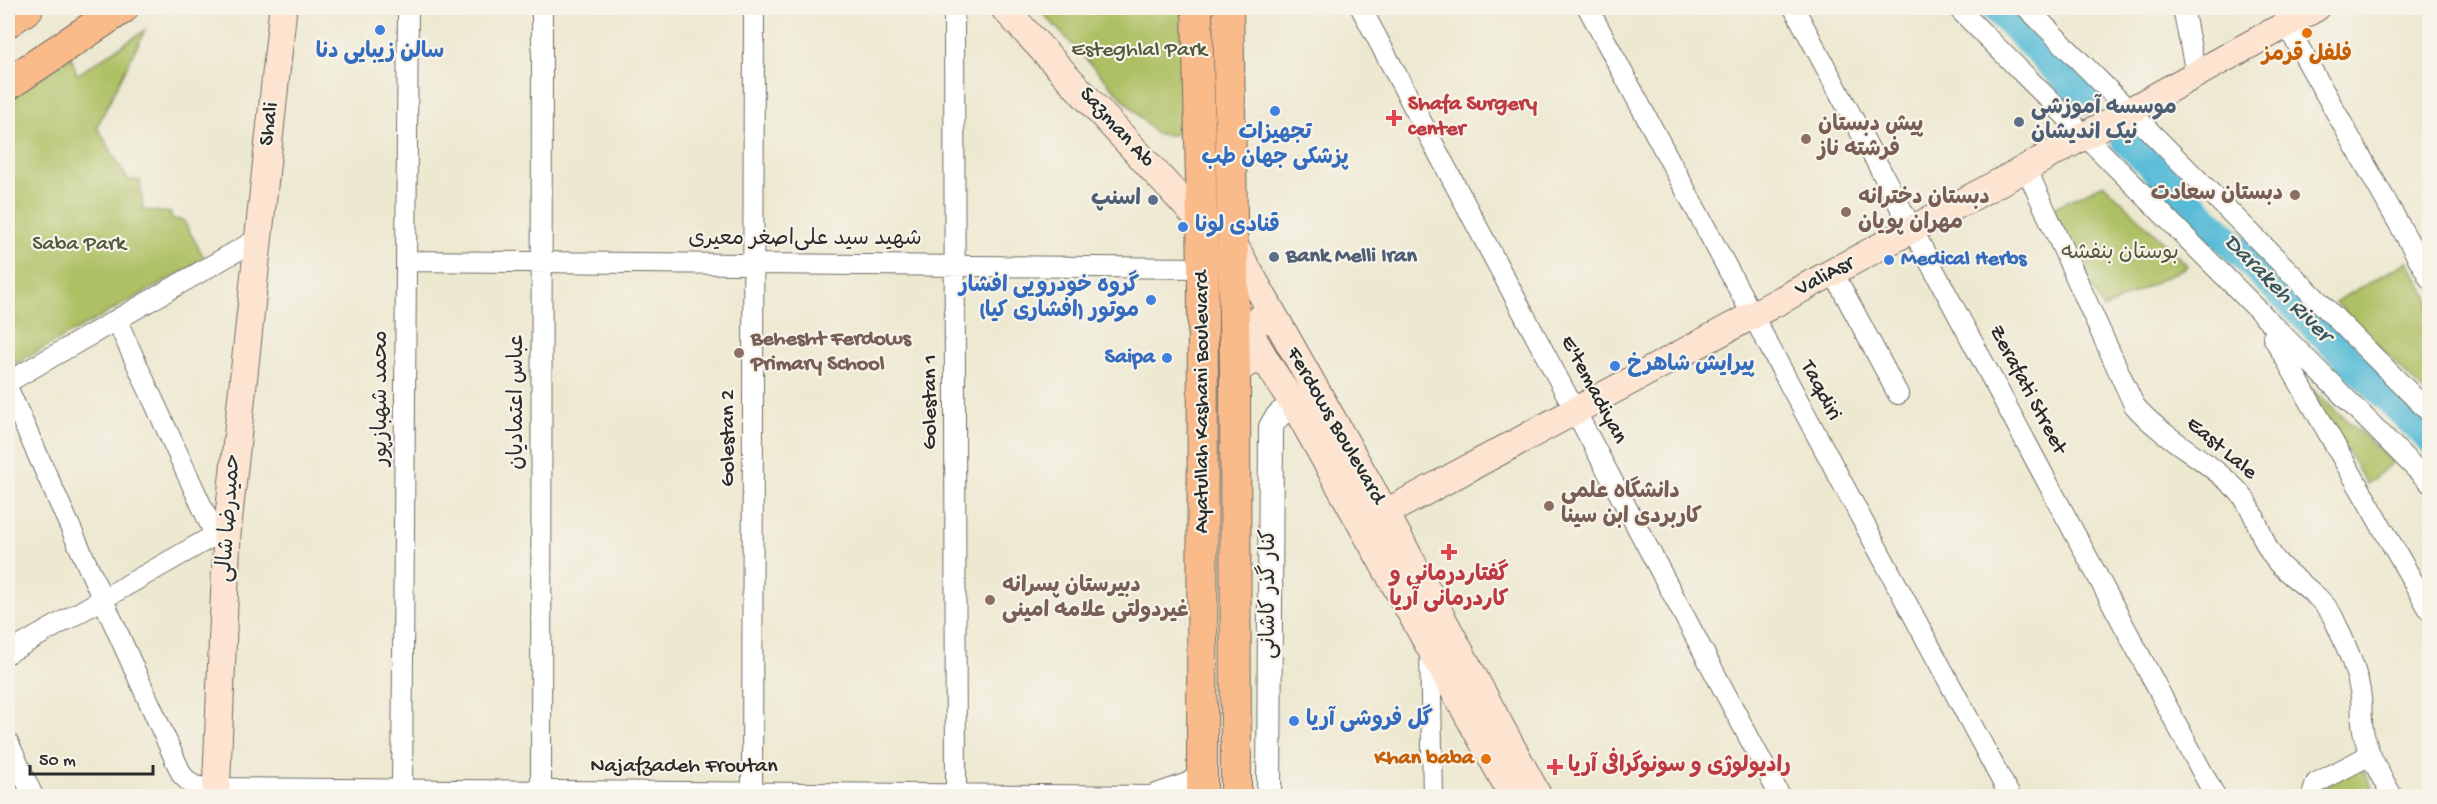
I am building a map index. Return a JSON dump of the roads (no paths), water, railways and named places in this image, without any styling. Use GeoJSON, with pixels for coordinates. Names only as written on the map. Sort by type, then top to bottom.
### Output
{"type":"FeatureCollection","features":[{"type":"Feature","properties":{"kind":"highway"},"geometry":{"type":"LineString","coordinates":[[8,21],[27,8]]}},
{"type":"Feature","properties":{"kind":"highway"},"geometry":{"type":"LineString","coordinates":[[8,84],[122,8]]}},
{"type":"Feature","properties":{"kind":"main road","name":"Shali"},"geometry":{"type":"LineString","coordinates":[[256,240],[283,8]]}},
{"type":"Feature","properties":{"kind":"main road","name":"Sazman Ab"},"geometry":{"type":"LineString","coordinates":[[1004,8],[1202,223]]}},
{"type":"Feature","properties":{"kind":"main road","name":"Ayatullah Kashani Boulevard"},"geometry":{"type":"LineString","coordinates":[[1197,8],[1203,268],[1202,784]]}},
{"type":"Feature","properties":{"kind":"main road","name":"Ayatullah Kashani Boulevard"},"geometry":{"type":"LineString","coordinates":[[1228,8],[1234,245],[1236,796]]}},
{"type":"Feature","properties":{"kind":"main road","name":"ValiAsr"},"geometry":{"type":"LineString","coordinates":[[1374,520],[2087,135],[2316,8]]}},
{"type":"Feature","properties":{"kind":"main road","name":"حمیدرضا شالی"},"geometry":{"type":"LineString","coordinates":[[217,792],[221,535],[256,240]]}},
{"type":"Feature","properties":{"kind":"main road","name":"Ferdows Boulevard"},"geometry":{"type":"LineString","coordinates":[[1234,245],[1276,322],[1374,520],[1441,642],[1538,796]]}},
{"type":"Feature","properties":{"kind":"main road"},"geometry":{"type":"LineString","coordinates":[[1268,364],[1254,340],[1252,328],[1259,319],[1266,318],[1276,322]]}},
{"type":"Feature","properties":{"kind":"main road","name":"Ferdows Boulevard"},"geometry":{"type":"LineString","coordinates":[[1235,371],[1254,359],[1268,364],[1374,520]]}},
{"type":"Feature","properties":{"kind":"main road","name":"Ferdows Boulevard"},"geometry":{"type":"LineString","coordinates":[[1441,642],[1513,796]]}},
{"type":"Feature","properties":{"kind":"street","name":"محمد شهبازپور"},"geometry":{"type":"LineString","coordinates":[[402,789],[408,8]]}},
{"type":"Feature","properties":{"kind":"street","name":"عباس اعتمادیان"},"geometry":{"type":"LineString","coordinates":[[541,793],[542,8]]}},
{"type":"Feature","properties":{"kind":"street","name":"Golestan 2"},"geometry":{"type":"LineString","coordinates":[[752,794],[753,8]]}},
{"type":"Feature","properties":{"kind":"street","name":"Golestan 1"},"geometry":{"type":"LineString","coordinates":[[954,8],[956,795]]}},
{"type":"Feature","properties":{"kind":"street","name":"E'temadiyan"},"geometry":{"type":"LineString","coordinates":[[1361,8],[1780,796]]}},
{"type":"Feature","properties":{"kind":"street","name":"Taqdiri"},"geometry":{"type":"LineString","coordinates":[[1588,8],[2010,796]]}},
{"type":"Feature","properties":{"kind":"street","name":"Zerafati Street"},"geometry":{"type":"LineString","coordinates":[[1794,8],[1914,228],[2215,796]]}},
{"type":"Feature","properties":{"kind":"street"},"geometry":{"type":"LineString","coordinates":[[1958,8],[2087,135],[2260,314],[2430,483]]}},
{"type":"Feature","properties":{"kind":"street"},"geometry":{"type":"LineString","coordinates":[[2027,8],[2430,413]]}},
{"type":"Feature","properties":{"kind":"street"},"geometry":{"type":"LineString","coordinates":[[2183,8],[2196,74]]}},
{"type":"Feature","properties":{"kind":"street"},"geometry":{"type":"LineString","coordinates":[[2286,24],[2430,279]]}},
{"type":"Feature","properties":{"kind":"street","name":"East Lale"},"geometry":{"type":"LineString","coordinates":[[2026,168],[2134,405],[2147,420],[2238,492],[2253,511],[2267,549],[2322,601],[2332,617],[2357,679],[2361,697],[2363,730],[2370,755],[2392,796]]}},
{"type":"Feature","properties":{"kind":"street"},"geometry":{"type":"LineString","coordinates":[[8,382],[256,240]]}},
{"type":"Feature","properties":{"kind":"street","name":"شهید سید علی‌اصغر معیری"},"geometry":{"type":"LineString","coordinates":[[407,261],[1203,268]]}},
{"type":"Feature","properties":{"kind":"street"},"geometry":{"type":"LineString","coordinates":[[1833,272],[1898,394]]}},
{"type":"Feature","properties":{"kind":"street"},"geometry":{"type":"LineString","coordinates":[[2260,314],[2430,611]]}},
{"type":"Feature","properties":{"kind":"street"},"geometry":{"type":"LineString","coordinates":[[8,653],[221,535],[117,321]]}},
{"type":"Feature","properties":{"kind":"street","name":"Najafzadeh Froutan"},"geometry":{"type":"LineString","coordinates":[[8,389],[102,602],[182,775],[190,783],[199,787],[217,792],[329,792],[402,789],[541,793],[1152,796],[1188,783],[1202,784]]}},
{"type":"Feature","properties":{"kind":"street","name":"کنار گذر کاشانی"},"geometry":{"type":"LineString","coordinates":[[1269,796],[1271,427],[1285,409],[1296,408]]}},
{"type":"Feature","properties":{"kind":"street"},"geometry":{"type":"LineString","coordinates":[[1433,796],[1441,642]]}},
{"type":"Feature","properties":{"kind":"street"},"geometry":{"type":"LineString","coordinates":[[8,742],[33,796]]}},
{"type":"Feature","properties":{"kind":"street"},"geometry":{"type":"LineString","coordinates":[[2312,796],[2316,783],[2370,755]]}},
{"type":"Feature","properties":{"kind":"waterway","name":"Darakeh River"},"geometry":{"type":"LineString","coordinates":[[1996,8],[2087,100]]}},
{"type":"Feature","properties":{"kind":"waterway","name":"Darakeh River"},"geometry":{"type":"LineString","coordinates":[[2125,139],[2430,439]]}},
{"type":"Feature","properties":{"kind":"place","name":"سالن زیبایی دنا"},"geometry":{"type":"Point","coordinates":[380,30]}},
{"type":"Feature","properties":{"kind":"place","name":"فلفل قرمز"},"geometry":{"type":"Point","coordinates":[2307,33]}},
{"type":"Feature","properties":{"kind":"place","name":"تجهیزات پزشکی جهان طب"},"geometry":{"type":"Point","coordinates":[1275,111]}},
{"type":"Feature","properties":{"kind":"place","name":"Shafa Surgery center"},"geometry":{"type":"Point","coordinates":[1394,118]}},
{"type":"Feature","properties":{"kind":"place","name":"موسسه آموزشی نیک اندیشان"},"geometry":{"type":"Point","coordinates":[2019,122]}},
{"type":"Feature","properties":{"kind":"place","name":"پیش دبستان فرشته ناز"},"geometry":{"type":"Point","coordinates":[1806,139]}},
{"type":"Feature","properties":{"kind":"place","name":"دبستان سعادت"},"geometry":{"type":"Point","coordinates":[2295,195]}},
{"type":"Feature","properties":{"kind":"place","name":"اسنپ"},"geometry":{"type":"Point","coordinates":[1153,200]}},
{"type":"Feature","properties":{"kind":"place","name":"دبستان دخترانه مهران پويان"},"geometry":{"type":"Point","coordinates":[1846,212]}},
{"type":"Feature","properties":{"kind":"place","name":"قنادی لونا"},"geometry":{"type":"Point","coordinates":[1183,227]}},
{"type":"Feature","properties":{"kind":"place","name":"Bank Melli Iran"},"geometry":{"type":"Point","coordinates":[1274,257]}},
{"type":"Feature","properties":{"kind":"place","name":"Medical Herbs"},"geometry":{"type":"Point","coordinates":[1889,260]}},
{"type":"Feature","properties":{"kind":"place","name":"گروه خودرویی افشار موتور (افشاری کیا)"},"geometry":{"type":"Point","coordinates":[1151,300]}},
{"type":"Feature","properties":{"kind":"place","name":"Behesht Ferdows Primary School"},"geometry":{"type":"Point","coordinates":[739,353]}},
{"type":"Feature","properties":{"kind":"place","name":"Saipa"},"geometry":{"type":"Point","coordinates":[1167,358]}},
{"type":"Feature","properties":{"kind":"place","name":"پیرایش شاهرخ"},"geometry":{"type":"Point","coordinates":[1615,366]}},
{"type":"Feature","properties":{"kind":"place","name":"دانشگاه علمی کاربردی ابن سینا"},"geometry":{"type":"Point","coordinates":[1549,506]}},
{"type":"Feature","properties":{"kind":"place","name":"گفتاردرمانی و کاردرمانی آریا"},"geometry":{"type":"Point","coordinates":[1449,552]}},
{"type":"Feature","properties":{"kind":"place","name":"دبیرستان پسرانه غیردولتی علامه امینی"},"geometry":{"type":"Point","coordinates":[990,600]}},
{"type":"Feature","properties":{"kind":"place","name":"گل فروشی آریا"},"geometry":{"type":"Point","coordinates":[1294,721]}},
{"type":"Feature","properties":{"kind":"place","name":"Khan baba"},"geometry":{"type":"Point","coordinates":[1486,759]}},
{"type":"Feature","properties":{"kind":"place","name":"رادیولوژی و سونوگرافی آریا"},"geometry":{"type":"Point","coordinates":[1555,767]}},
{"type":"Feature","properties":{"kind":"park label","name":"Esteghlal Park"},"geometry":{"type":"Point","coordinates":[1139,51]}},
{"type":"Feature","properties":{"kind":"park label","name":"Saba Park"},"geometry":{"type":"Point","coordinates":[79,245]}},
{"type":"Feature","properties":{"kind":"park label","name":"بوستان بنفشه"},"geometry":{"type":"Point","coordinates":[2120,254]}}]}
